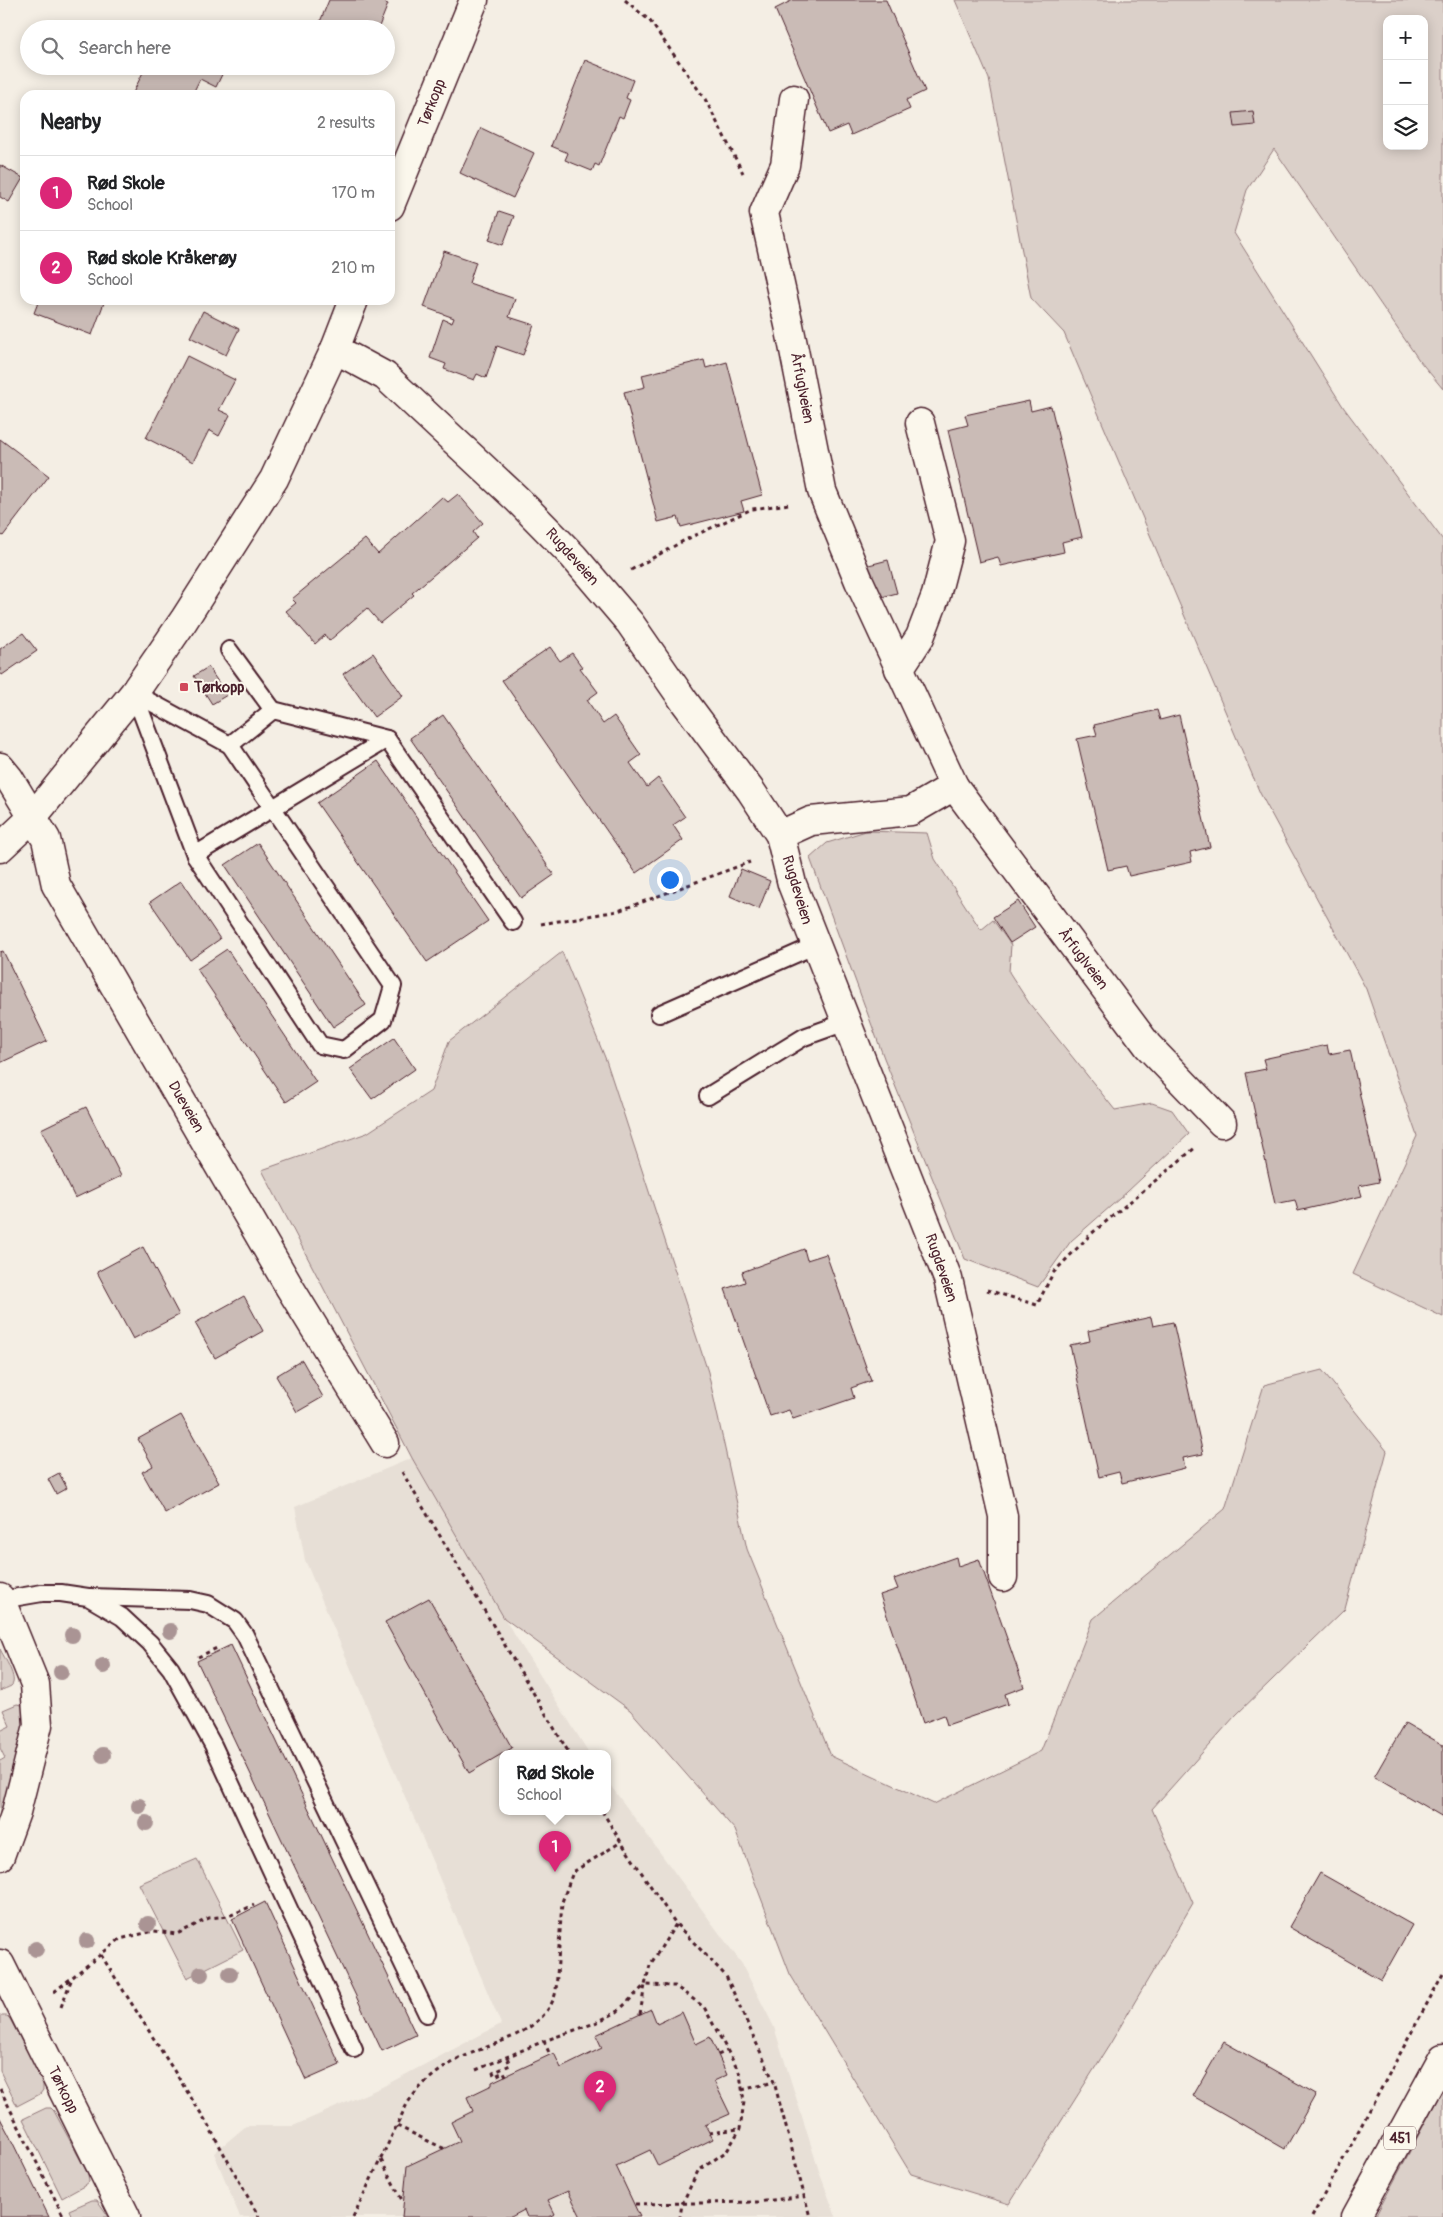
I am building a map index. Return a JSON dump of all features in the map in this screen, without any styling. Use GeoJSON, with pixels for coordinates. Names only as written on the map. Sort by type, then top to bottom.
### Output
{"type":"FeatureCollection","features":[{"type":"Feature","properties":{"kind":"street","name":"Tørkopp"},"geometry":{"type":"LineString","coordinates":[[395,194],[474,0]]}},
{"type":"Feature","properties":{"kind":"street"},"geometry":{"type":"LineString","coordinates":[[764,213],[785,165],[794,99]]}},
{"type":"Feature","properties":{"kind":"street","name":"Årfuglveien"},"geometry":{"type":"LineString","coordinates":[[764,213],[789,325],[822,491],[859,581],[954,786],[1148,1046],[1222,1123]]}},
{"type":"Feature","properties":{"kind":"street"},"geometry":{"type":"LineString","coordinates":[[0,848],[32,818],[134,693],[184,620],[274,479],[335,349],[352,305]]}},
{"type":"Feature","properties":{"kind":"street","name":"Rugdeveien"},"geometry":{"type":"LineString","coordinates":[[335,349],[385,376],[517,499],[573,556],[630,623],[684,701],[751,791],[782,842],[792,884],[948,1279],[1003,1516],[1002,1577]]}},
{"type":"Feature","properties":{"kind":"street"},"geometry":{"type":"LineString","coordinates":[[899,669],[920,637],[936,595],[950,541],[920,423]]}},
{"type":"Feature","properties":{"kind":"street","name":"Dueveien"},"geometry":{"type":"LineString","coordinates":[[0,767],[9,778],[46,839],[56,885],[290,1288],[385,1443]]}},
{"type":"Feature","properties":{"kind":"street"},"geometry":{"type":"LineString","coordinates":[[782,842],[812,821],[911,811],[954,786]]}},
{"type":"Feature","properties":{"kind":"street"},"geometry":{"type":"LineString","coordinates":[[0,1856],[16,1812],[38,1725],[34,1684],[1,1599]]}},
{"type":"Feature","properties":{"kind":"street","name":"Tørkopp"},"geometry":{"type":"LineString","coordinates":[[0,1964],[126,2217]]}},
{"type":"Feature","properties":{"kind":"street","name":"451"},"geometry":{"type":"LineString","coordinates":[[1356,2217],[1443,2058]]}},
{"type":"Feature","properties":{"kind":"lane"},"geometry":{"type":"LineString","coordinates":[[229,650],[273,710],[387,739],[513,922]]}},
{"type":"Feature","properties":{"kind":"lane"},"geometry":{"type":"LineString","coordinates":[[134,693],[230,745],[393,986],[383,1020],[344,1050],[320,1045],[195,855],[134,693]]}},
{"type":"Feature","properties":{"kind":"lane"},"geometry":{"type":"LineString","coordinates":[[230,745],[273,710]]}},
{"type":"Feature","properties":{"kind":"lane"},"geometry":{"type":"LineString","coordinates":[[195,855],[387,739]]}},
{"type":"Feature","properties":{"kind":"lane"},"geometry":{"type":"LineString","coordinates":[[659,1014],[816,946]]}},
{"type":"Feature","properties":{"kind":"lane"},"geometry":{"type":"LineString","coordinates":[[708,1096],[804,1037],[846,1022]]}},
{"type":"Feature","properties":{"kind":"lane"},"geometry":{"type":"LineString","coordinates":[[1,1599],[42,1593],[61,1593],[88,1597],[190,1600],[208,1604],[235,1621],[245,1635],[427,2014]]}},
{"type":"Feature","properties":{"kind":"lane"},"geometry":{"type":"LineString","coordinates":[[88,1597],[122,1616],[150,1643],[171,1669],[213,1745],[354,2049]]}},
{"type":"Feature","properties":{"kind":"path"},"geometry":{"type":"LineString","coordinates":[[625,0],[650,21],[705,99],[764,213]]}},
{"type":"Feature","properties":{"kind":"path"},"geometry":{"type":"LineString","coordinates":[[600,588],[685,540],[752,509],[794,503],[822,491]]}},
{"type":"Feature","properties":{"kind":"path"},"geometry":{"type":"LineString","coordinates":[[513,922],[541,924],[618,911],[688,886],[782,842]]}},
{"type":"Feature","properties":{"kind":"path"},"geometry":{"type":"LineString","coordinates":[[948,1279],[1037,1305],[1054,1273],[1091,1234],[1193,1150],[1222,1123]]}},
{"type":"Feature","properties":{"kind":"path"},"geometry":{"type":"LineString","coordinates":[[385,1443],[566,1750]]}},
{"type":"Feature","properties":{"kind":"path"},"geometry":{"type":"LineString","coordinates":[[196,1658],[221,1646]]}},
{"type":"Feature","properties":{"kind":"path"},"geometry":{"type":"LineString","coordinates":[[604,1815],[676,1924],[726,1976],[774,2082],[810,2217]]}},
{"type":"Feature","properties":{"kind":"path"},"geometry":{"type":"LineString","coordinates":[[353,2217],[407,2104],[417,2089],[432,2076],[459,2060],[533,2026],[546,2014],[553,2003],[556,1991],[562,1902],[573,1872],[621,1842]]}},
{"type":"Feature","properties":{"kind":"path"},"geometry":{"type":"LineString","coordinates":[[24,2014],[120,1939],[154,1931],[177,1934],[209,1918],[229,1916],[282,1892]]}},
{"type":"Feature","properties":{"kind":"path"},"geometry":{"type":"LineString","coordinates":[[640,2014],[650,1965],[676,1924]]}},
{"type":"Feature","properties":{"kind":"path"},"geometry":{"type":"LineString","coordinates":[[101,1955],[207,2123],[259,2217]]}},
{"type":"Feature","properties":{"kind":"path"},"geometry":{"type":"LineString","coordinates":[[1312,2217],[1443,1974]]}},
{"type":"Feature","properties":{"kind":"path"},"geometry":{"type":"LineString","coordinates":[[476,2070],[544,2041],[595,2023],[617,2012],[645,1985],[676,1986],[704,2007],[740,2074],[744,2102],[740,2129],[727,2151],[698,2171],[682,2204],[680,2217]]}},
{"type":"Feature","properties":{"kind":"path"},"geometry":{"type":"LineString","coordinates":[[544,2041],[550,2055]]}},
{"type":"Feature","properties":{"kind":"path"},"geometry":{"type":"LineString","coordinates":[[718,2055],[728,2051]]}},
{"type":"Feature","properties":{"kind":"path"},"geometry":{"type":"LineString","coordinates":[[506,2076],[504,2072],[496,2076],[493,2073],[510,2066],[507,2057]]}},
{"type":"Feature","properties":{"kind":"path"},"geometry":{"type":"LineString","coordinates":[[742,2090],[774,2082]]}},
{"type":"Feature","properties":{"kind":"path"},"geometry":{"type":"LineString","coordinates":[[0,2089],[64,2217]]}},
{"type":"Feature","properties":{"kind":"path"},"geometry":{"type":"LineString","coordinates":[[397,2126],[444,2149]]}},
{"type":"Feature","properties":{"kind":"path"},"geometry":{"type":"LineString","coordinates":[[709,2133],[740,2129]]}},
{"type":"Feature","properties":{"kind":"path"},"geometry":{"type":"LineString","coordinates":[[381,2159],[403,2202]]}},
{"type":"Feature","properties":{"kind":"path"},"geometry":{"type":"LineString","coordinates":[[634,2204],[758,2202],[805,2196]]}},
{"type":"Feature","properties":{"kind":"shaded area"},"geometry":{"type":"Polygon","coordinates":[[[955,0],[1443,0],[1443,389],[1419,360],[1274,149],[1247,190],[1234,233],[1344,408],[1443,540],[1443,1317],[1353,1274],[1417,1136],[1366,989],[1260,793],[1064,333],[1031,298],[989,79],[955,0]]]}},
{"type":"Feature","properties":{"kind":"shaded area"},"geometry":{"type":"Polygon","coordinates":[[[866,831],[927,833],[935,859],[981,930],[993,920],[1011,945],[1009,972],[1029,1003],[1115,1110],[1152,1103],[1172,1110],[1189,1134],[1071,1241],[1038,1287],[965,1259],[884,1058],[810,858],[827,843],[866,831]]]}},
{"type":"Feature","properties":{"kind":"shaded area"},"geometry":{"type":"Polygon","coordinates":[[[562,952],[606,1060],[708,1372],[747,1549],[831,1756],[934,1804],[1041,1751],[1093,1619],[1225,1509],[1264,1385],[1322,1370],[1387,1451],[1345,1609],[1235,1716],[1152,1809],[1193,1903],[1110,2044],[1009,2204],[911,2174],[790,1974],[735,1830],[630,1710],[504,1618],[412,1458],[262,1170],[367,1133],[431,1091],[449,1041],[562,952]]]}},
{"type":"Feature","properties":{"kind":"shaded area"},"geometry":{"type":"Polygon","coordinates":[[[412,1458],[504,1618],[587,1750],[499,1750],[499,1815],[611,1815],[611,1786],[742,1964],[774,2027],[820,2174],[836,2217],[240,2217],[214,2153],[246,2126],[293,2126],[382,2087],[501,2024],[305,1560],[295,1507],[412,1458]]]}},
{"type":"Feature","properties":{"kind":"shaded area"},"geometry":{"type":"Polygon","coordinates":[[[0,1649],[10,1668],[13,1683],[11,1686],[0,1691],[0,1649]]]}},
{"type":"Feature","properties":{"kind":"shaded area"},"geometry":{"type":"Polygon","coordinates":[[[17,1704],[22,1705],[27,1721],[0,1820],[0,1761],[5,1758],[0,1748],[0,1731],[10,1726],[3,1710],[17,1704]]]}},
{"type":"Feature","properties":{"kind":"shaded area"},"geometry":{"type":"Polygon","coordinates":[[[197,1859],[243,1950],[187,1978],[139,1884],[197,1859]]]}},
{"type":"Feature","properties":{"kind":"shaded area"},"geometry":{"type":"Polygon","coordinates":[[[0,2016],[7,2016],[10,2019],[43,2081],[43,2090],[40,2094],[17,2106],[0,2071],[0,2016]]]}},
{"type":"Feature","properties":{"kind":"shaded area"},"geometry":{"type":"Polygon","coordinates":[[[1443,2089],[1443,2217],[1375,2217],[1443,2089]]]}},
{"type":"Feature","properties":{"kind":"shaded area"},"geometry":{"type":"Polygon","coordinates":[[[46,2108],[51,2108],[54,2111],[88,2174],[89,2182],[62,2198],[23,2119],[46,2108]]]}},
{"type":"Feature","properties":{"kind":"shaded area"},"geometry":{"type":"Polygon","coordinates":[[[92,2200],[97,2200],[109,2217],[72,2217],[69,2210],[92,2200]]]}},
{"type":"Feature","properties":{"kind":"building"},"geometry":{"type":"Polygon","coordinates":[[[329,0],[378,0],[388,4],[382,20],[321,20],[329,0]]]}},
{"type":"Feature","properties":{"kind":"building"},"geometry":{"type":"Polygon","coordinates":[[[793,0],[886,0],[925,91],[906,100],[910,109],[851,135],[847,125],[828,133],[775,9],[793,0]]]}},
{"type":"Feature","properties":{"kind":"building"},"geometry":{"type":"Polygon","coordinates":[[[585,60],[633,80],[626,98],[630,100],[623,118],[619,116],[599,166],[595,164],[592,171],[565,160],[568,153],[551,146],[585,60]]]}},
{"type":"Feature","properties":{"kind":"building"},"geometry":{"type":"Polygon","coordinates":[[[142,75],[222,75],[216,87],[200,79],[194,90],[134,90],[142,75]]]}},
{"type":"Feature","properties":{"kind":"building"},"geometry":{"type":"Polygon","coordinates":[[[1253,111],[1255,125],[1235,127],[1233,113],[1253,111]]]}},
{"type":"Feature","properties":{"kind":"building"},"geometry":{"type":"Polygon","coordinates":[[[481,128],[534,153],[513,198],[460,173],[481,128]]]}},
{"type":"Feature","properties":{"kind":"building"},"geometry":{"type":"Polygon","coordinates":[[[0,165],[20,176],[20,183],[9,202],[0,197],[0,165]]]}},
{"type":"Feature","properties":{"kind":"building"},"geometry":{"type":"Polygon","coordinates":[[[499,211],[514,216],[503,245],[489,240],[499,211]]]}},
{"type":"Feature","properties":{"kind":"building"},"geometry":{"type":"Polygon","coordinates":[[[444,251],[476,262],[469,283],[515,299],[509,317],[534,325],[523,355],[497,346],[486,378],[477,374],[474,380],[444,369],[446,364],[430,358],[443,319],[452,323],[454,318],[424,307],[444,251]]]}},
{"type":"Feature","properties":{"kind":"building"},"geometry":{"type":"Polygon","coordinates":[[[37,305],[103,305],[92,335],[34,313],[37,305]]]}},
{"type":"Feature","properties":{"kind":"building"},"geometry":{"type":"Polygon","coordinates":[[[203,311],[239,329],[226,355],[190,337],[203,311]]]}},
{"type":"Feature","properties":{"kind":"building"},"geometry":{"type":"Polygon","coordinates":[[[187,356],[235,380],[219,410],[230,415],[219,436],[209,430],[193,462],[146,438],[187,356]]]}},
{"type":"Feature","properties":{"kind":"building"},"geometry":{"type":"Polygon","coordinates":[[[704,360],[706,368],[727,362],[762,495],[741,501],[744,511],[681,527],[678,517],[658,522],[624,392],[645,387],[642,375],[704,360]]]}},
{"type":"Feature","properties":{"kind":"building"},"geometry":{"type":"Polygon","coordinates":[[[1029,401],[1031,411],[1051,406],[1082,537],[1062,542],[1064,552],[1001,566],[998,557],[979,562],[948,430],[968,425],[965,415],[1029,401]]]}},
{"type":"Feature","properties":{"kind":"building"},"geometry":{"type":"Polygon","coordinates":[[[0,439],[49,476],[3,536],[0,534],[0,439]]]}},
{"type":"Feature","properties":{"kind":"building"},"geometry":{"type":"Polygon","coordinates":[[[458,494],[483,523],[473,532],[477,538],[380,623],[367,608],[329,641],[325,635],[315,644],[286,611],[296,603],[292,599],[365,539],[378,554],[442,497],[448,502],[458,494]]]}},
{"type":"Feature","properties":{"kind":"building"},"geometry":{"type":"Polygon","coordinates":[[[888,560],[897,593],[874,599],[865,566],[888,560]]]}},
{"type":"Feature","properties":{"kind":"building"},"geometry":{"type":"Polygon","coordinates":[[[23,633],[37,651],[2,675],[0,672],[0,649],[23,633]]]}},
{"type":"Feature","properties":{"kind":"building"},"geometry":{"type":"Polygon","coordinates":[[[550,647],[560,661],[572,653],[582,667],[580,668],[598,692],[587,700],[603,724],[614,716],[641,755],[630,763],[647,787],[658,778],[685,817],[673,825],[683,840],[636,873],[502,680],[550,647]]]}},
{"type":"Feature","properties":{"kind":"building"},"geometry":{"type":"Polygon","coordinates":[[[373,653],[403,696],[374,717],[343,674],[373,653]]]}},
{"type":"Feature","properties":{"kind":"building"},"geometry":{"type":"Polygon","coordinates":[[[208,667],[227,695],[212,704],[194,676],[208,667]]]}},
{"type":"Feature","properties":{"kind":"building"},"geometry":{"type":"Polygon","coordinates":[[[1157,710],[1160,720],[1179,715],[1210,847],[1190,852],[1192,862],[1129,876],[1126,866],[1108,870],[1077,739],[1097,735],[1094,725],[1157,710]]]}},
{"type":"Feature","properties":{"kind":"building"},"geometry":{"type":"Polygon","coordinates":[[[443,715],[554,875],[521,898],[410,738],[443,715]]]}},
{"type":"Feature","properties":{"kind":"building"},"geometry":{"type":"Polygon","coordinates":[[[378,761],[488,921],[427,962],[317,803],[378,761]]]}},
{"type":"Feature","properties":{"kind":"building"},"geometry":{"type":"Polygon","coordinates":[[[258,843],[366,1005],[333,1027],[225,865],[258,843]]]}},
{"type":"Feature","properties":{"kind":"building"},"geometry":{"type":"Polygon","coordinates":[[[741,869],[770,881],[759,909],[730,896],[741,869]]]}},
{"type":"Feature","properties":{"kind":"building"},"geometry":{"type":"Polygon","coordinates":[[[181,881],[220,939],[190,960],[150,902],[181,881]]]}},
{"type":"Feature","properties":{"kind":"building"},"geometry":{"type":"Polygon","coordinates":[[[1018,901],[1035,927],[1010,943],[993,917],[1018,901]]]}},
{"type":"Feature","properties":{"kind":"building"},"geometry":{"type":"Polygon","coordinates":[[[227,949],[316,1082],[286,1102],[197,969],[227,949]]]}},
{"type":"Feature","properties":{"kind":"building"},"geometry":{"type":"Polygon","coordinates":[[[3,951],[47,1041],[0,1063],[0,952],[3,951]]]}},
{"type":"Feature","properties":{"kind":"building"},"geometry":{"type":"Polygon","coordinates":[[[394,1038],[415,1069],[372,1099],[350,1069],[394,1038]]]}},
{"type":"Feature","properties":{"kind":"building"},"geometry":{"type":"Polygon","coordinates":[[[1327,1045],[1329,1054],[1350,1050],[1379,1182],[1359,1186],[1362,1196],[1298,1211],[1295,1200],[1275,1204],[1246,1073],[1266,1069],[1263,1059],[1327,1045]]]}},
{"type":"Feature","properties":{"kind":"building"},"geometry":{"type":"Polygon","coordinates":[[[86,1107],[121,1176],[75,1198],[41,1129],[86,1107]]]}},
{"type":"Feature","properties":{"kind":"building"},"geometry":{"type":"Polygon","coordinates":[[[143,1247],[179,1315],[133,1339],[97,1272],[143,1247]]]}},
{"type":"Feature","properties":{"kind":"building"},"geometry":{"type":"Polygon","coordinates":[[[804,1249],[807,1260],[826,1254],[871,1381],[851,1388],[854,1398],[793,1419],[789,1410],[770,1416],[725,1289],[745,1282],[742,1272],[804,1249]]]}},
{"type":"Feature","properties":{"kind":"building"},"geometry":{"type":"Polygon","coordinates":[[[244,1296],[263,1331],[215,1358],[195,1323],[244,1296]]]}},
{"type":"Feature","properties":{"kind":"building"},"geometry":{"type":"Polygon","coordinates":[[[1151,1317],[1153,1326],[1173,1322],[1203,1454],[1183,1458],[1185,1468],[1122,1483],[1119,1472],[1099,1477],[1070,1345],[1090,1341],[1088,1331],[1151,1317]]]}},
{"type":"Feature","properties":{"kind":"building"},"geometry":{"type":"Polygon","coordinates":[[[302,1360],[323,1397],[297,1412],[276,1376],[302,1360]]]}},
{"type":"Feature","properties":{"kind":"building"},"geometry":{"type":"Polygon","coordinates":[[[181,1415],[219,1483],[165,1513],[142,1472],[153,1466],[138,1439],[181,1415]]]}},
{"type":"Feature","properties":{"kind":"building"},"geometry":{"type":"Polygon","coordinates":[[[59,1473],[67,1488],[56,1494],[48,1479],[59,1473]]]}},
{"type":"Feature","properties":{"kind":"building"},"geometry":{"type":"Polygon","coordinates":[[[956,1557],[958,1566],[979,1559],[1024,1687],[1005,1694],[1008,1704],[947,1725],[944,1715],[923,1723],[880,1595],[898,1589],[894,1579],[956,1557]]]}},
{"type":"Feature","properties":{"kind":"building"},"geometry":{"type":"Polygon","coordinates":[[[429,1598],[512,1748],[499,1750],[499,1756],[469,1773],[385,1622],[429,1598]]]}},
{"type":"Feature","properties":{"kind":"building"},"geometry":{"type":"Polygon","coordinates":[[[231,1645],[416,2035],[382,2051],[197,1661],[231,1645]]]}},
{"type":"Feature","properties":{"kind":"building"},"geometry":{"type":"Polygon","coordinates":[[[1405,1723],[1443,1745],[1443,1817],[1374,1777],[1405,1723]]]}},
{"type":"Feature","properties":{"kind":"building"},"geometry":{"type":"Polygon","coordinates":[[[1320,1873],[1412,1925],[1381,1980],[1289,1927],[1320,1873]]]}},
{"type":"Feature","properties":{"kind":"building"},"geometry":{"type":"Polygon","coordinates":[[[265,1902],[340,2065],[306,2080],[232,1919],[265,1902]]]}},
{"type":"Feature","properties":{"kind":"building"},"geometry":{"type":"Polygon","coordinates":[[[651,2009],[657,2024],[682,2012],[696,2044],[710,2037],[727,2075],[714,2081],[730,2114],[705,2125],[713,2139],[658,2166],[650,2150],[616,2166],[640,2217],[581,2217],[568,2191],[548,2200],[555,2214],[548,2217],[527,2217],[524,2210],[511,2217],[402,2217],[407,2166],[460,2141],[451,2122],[473,2111],[467,2097],[492,2085],[492,2082],[554,2053],[561,2068],[602,2048],[596,2035],[651,2009]]]}},
{"type":"Feature","properties":{"kind":"building"},"geometry":{"type":"Polygon","coordinates":[[[1224,2042],[1316,2094],[1285,2149],[1193,2096],[1224,2042]]]}},
{"type":"Feature","properties":{"kind":"building"},"geometry":{"type":"Polygon","coordinates":[[[0,2118],[8,2133],[49,2217],[0,2217],[0,2118]]]}},
{"type":"Feature","properties":{"kind":"place","name":"Tørkopp"},"geometry":{"type":"Point","coordinates":[184,687]}},
{"type":"Feature","properties":{"kind":"place","name":"Rød Skole"},"geometry":{"type":"Point","coordinates":[555,1872]}},
{"type":"Feature","properties":{"kind":"place","name":"Rød skole Kråkerøy"},"geometry":{"type":"Point","coordinates":[600,2112]}}]}
